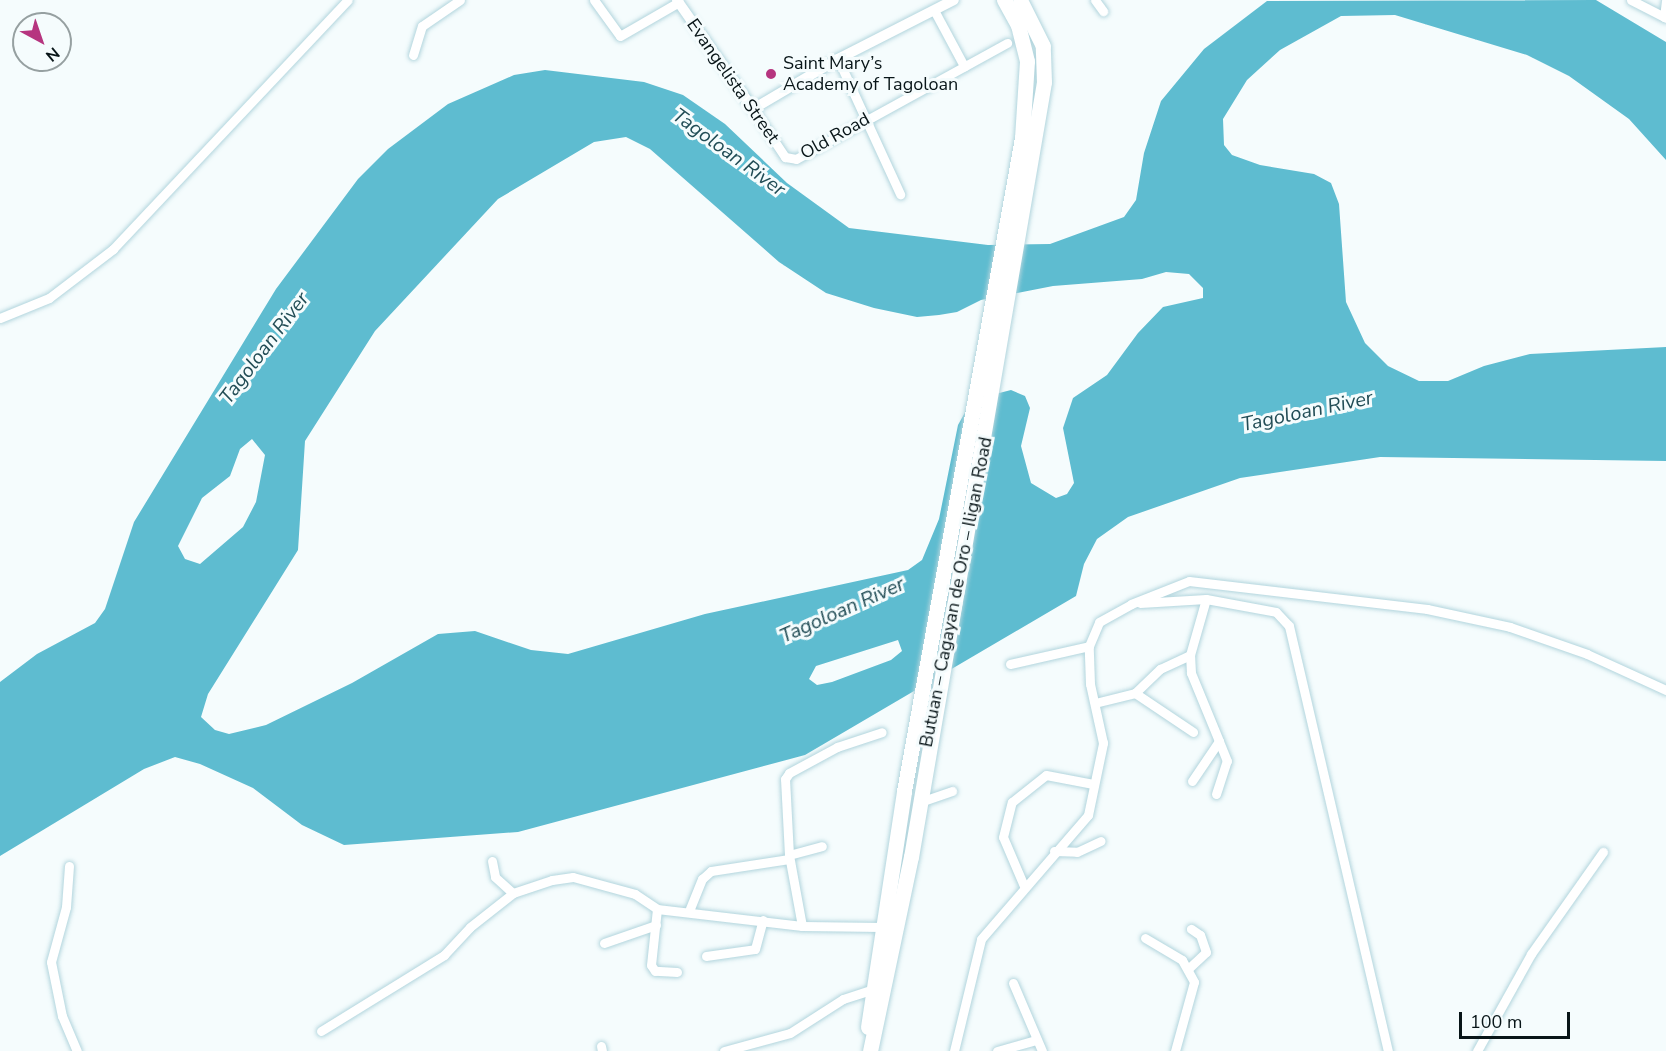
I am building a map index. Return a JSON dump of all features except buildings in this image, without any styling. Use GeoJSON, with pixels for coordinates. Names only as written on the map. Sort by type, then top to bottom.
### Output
{"type":"FeatureCollection","features":[{"type":"Feature","properties":{"kind":"highway"},"geometry":{"type":"LineString","coordinates":[[1004,0],[1018,25],[1027,61],[1029,138]]}},
{"type":"Feature","properties":{"kind":"highway"},"geometry":{"type":"LineString","coordinates":[[1020,0],[1040,35],[1045,57],[1029,138]]}},
{"type":"Feature","properties":{"kind":"highway","name":"Butuan – Cagayan de Oro – Iligan Road"},"geometry":{"type":"LineString","coordinates":[[871,1048],[868,1023],[882,927],[931,694],[1029,138]]}},
{"type":"Feature","properties":{"kind":"highway","name":"Butuan – Cagayan de Oro – Iligan Road"},"geometry":{"type":"LineString","coordinates":[[871,1048],[887,986],[920,802],[931,694]]}},
{"type":"Feature","properties":{"kind":"street"},"geometry":{"type":"LineString","coordinates":[[0,318],[49,298],[113,249],[348,0]]}},
{"type":"Feature","properties":{"kind":"street"},"geometry":{"type":"LineString","coordinates":[[413,56],[422,26],[460,0]]}},
{"type":"Feature","properties":{"kind":"street"},"geometry":{"type":"LineString","coordinates":[[594,0],[620,36],[678,1]]}},
{"type":"Feature","properties":{"kind":"street"},"geometry":{"type":"LineString","coordinates":[[753,109],[838,59],[954,0]]}},
{"type":"Feature","properties":{"kind":"street"},"geometry":{"type":"LineString","coordinates":[[1095,0],[1103,11]]}},
{"type":"Feature","properties":{"kind":"street"},"geometry":{"type":"LineString","coordinates":[[1631,0],[1665,17],[1666,1]]}},
{"type":"Feature","properties":{"kind":"street","name":"Evangelista Street"},"geometry":{"type":"LineString","coordinates":[[678,1],[790,160]]}},
{"type":"Feature","properties":{"kind":"street"},"geometry":{"type":"LineString","coordinates":[[934,10],[964,66]]}},
{"type":"Feature","properties":{"kind":"street","name":"Old Road"},"geometry":{"type":"LineString","coordinates":[[790,160],[1007,43]]}},
{"type":"Feature","properties":{"kind":"street"},"geometry":{"type":"LineString","coordinates":[[838,59],[900,194]]}},
{"type":"Feature","properties":{"kind":"street"},"geometry":{"type":"LineString","coordinates":[[954,1051],[977,947],[988,928],[1054,851],[1084,821],[1103,743],[1095,703],[1089,646],[1103,619],[1131,604],[1190,581],[1427,609],[1521,630],[1587,654],[1666,690]]}},
{"type":"Feature","properties":{"kind":"street"},"geometry":{"type":"LineString","coordinates":[[1131,604],[1206,599],[1276,612],[1289,626],[1388,1051]]}},
{"type":"Feature","properties":{"kind":"street"},"geometry":{"type":"LineString","coordinates":[[1206,599],[1190,655],[1191,673],[1227,761],[1216,794]]}},
{"type":"Feature","properties":{"kind":"street"},"geometry":{"type":"LineString","coordinates":[[1010,664],[1089,646]]}},
{"type":"Feature","properties":{"kind":"street"},"geometry":{"type":"LineString","coordinates":[[1095,703],[1135,693],[1160,669],[1190,655]]}},
{"type":"Feature","properties":{"kind":"street"},"geometry":{"type":"LineString","coordinates":[[1135,693],[1193,732]]}},
{"type":"Feature","properties":{"kind":"street"},"geometry":{"type":"LineString","coordinates":[[802,926],[789,857],[783,784],[789,773],[837,747],[882,732]]}},
{"type":"Feature","properties":{"kind":"street"},"geometry":{"type":"LineString","coordinates":[[1192,781],[1219,741]]}},
{"type":"Feature","properties":{"kind":"street"},"geometry":{"type":"LineString","coordinates":[[1024,886],[1003,837],[1011,802],[1046,775],[1093,784]]}},
{"type":"Feature","properties":{"kind":"street"},"geometry":{"type":"LineString","coordinates":[[920,802],[952,791]]}},
{"type":"Feature","properties":{"kind":"street"},"geometry":{"type":"LineString","coordinates":[[1054,851],[1077,852],[1101,841]]}},
{"type":"Feature","properties":{"kind":"street"},"geometry":{"type":"LineString","coordinates":[[689,911],[702,879],[711,871],[789,857],[822,846]]}},
{"type":"Feature","properties":{"kind":"street"},"geometry":{"type":"LineString","coordinates":[[1477,1051],[1531,954],[1603,852]]}},
{"type":"Feature","properties":{"kind":"street"},"geometry":{"type":"LineString","coordinates":[[492,861],[495,877],[513,893]]}},
{"type":"Feature","properties":{"kind":"street"},"geometry":{"type":"LineString","coordinates":[[69,866],[66,907],[51,962],[62,1016],[77,1051]]}},
{"type":"Feature","properties":{"kind":"street"},"geometry":{"type":"LineString","coordinates":[[321,1031],[444,955],[470,927],[513,893],[552,880],[573,878],[635,894],[657,909],[802,926],[882,927]]}},
{"type":"Feature","properties":{"kind":"street"},"geometry":{"type":"LineString","coordinates":[[657,909],[653,968],[677,972]]}},
{"type":"Feature","properties":{"kind":"street"},"geometry":{"type":"LineString","coordinates":[[706,956],[755,949],[763,920]]}},
{"type":"Feature","properties":{"kind":"street"},"geometry":{"type":"LineString","coordinates":[[604,944],[656,924]]}},
{"type":"Feature","properties":{"kind":"street"},"geometry":{"type":"LineString","coordinates":[[1189,968],[1206,952],[1200,935],[1191,929]]}},
{"type":"Feature","properties":{"kind":"street"},"geometry":{"type":"LineString","coordinates":[[1145,938],[1189,968],[1194,982],[1175,1051]]}},
{"type":"Feature","properties":{"kind":"street"},"geometry":{"type":"LineString","coordinates":[[1013,983],[1042,1051]]}},
{"type":"Feature","properties":{"kind":"street"},"geometry":{"type":"LineString","coordinates":[[724,1051],[790,1033],[843,999],[873,989]]}},
{"type":"Feature","properties":{"kind":"street"},"geometry":{"type":"LineString","coordinates":[[997,1051],[1036,1040]]}},
{"type":"Feature","properties":{"kind":"water","name":"Tagoloan River"},"geometry":{"type":"Polygon","coordinates":[[[1596,0],[1666,42],[1666,160],[1629,119],[1569,76],[1527,55],[1395,15],[1341,16],[1280,50],[1247,80],[1223,119],[1224,145],[1232,155],[1260,165],[1314,174],[1331,183],[1339,204],[1346,302],[1365,343],[1388,366],[1419,381],[1448,381],[1484,366],[1530,354],[1666,347],[1666,461],[1380,457],[1240,478],[1128,517],[1097,539],[1084,564],[1076,596],[805,755],[518,832],[344,845],[302,825],[253,788],[200,764],[175,757],[144,769],[0,856],[0,682],[37,654],[95,623],[105,609],[134,522],[276,289],[358,179],[388,149],[448,104],[514,75],[545,70],[644,82],[683,95],[725,124],[787,183],[849,228],[988,245],[1050,244],[1124,217],[1136,200],[1144,153],[1161,101],[1204,49],[1267,1],[1596,0]],[[626,137],[594,142],[498,199],[375,331],[305,441],[298,550],[208,694],[201,717],[215,730],[229,734],[266,725],[352,683],[438,634],[475,631],[531,650],[568,654],[705,614],[908,570],[922,560],[939,519],[958,425],[972,400],[1011,390],[1025,396],[1030,408],[1021,446],[1031,483],[1056,498],[1067,494],[1074,483],[1063,428],[1073,398],[1107,375],[1138,333],[1163,307],[1203,298],[1203,288],[1189,274],[1166,272],[1142,279],[1053,286],[981,300],[957,312],[939,315],[917,317],[874,308],[826,293],[779,262],[650,149],[626,137]],[[252,439],[240,449],[230,476],[202,498],[178,546],[185,559],[200,564],[243,527],[256,502],[265,455],[252,439]],[[898,640],[816,666],[809,679],[817,685],[832,682],[891,660],[902,651],[898,640]]]}},
{"type":"Feature","properties":{"kind":"place","name":"Saint Mary’s Academy of Tagoloan"},"geometry":{"type":"Point","coordinates":[771,74]}}]}
